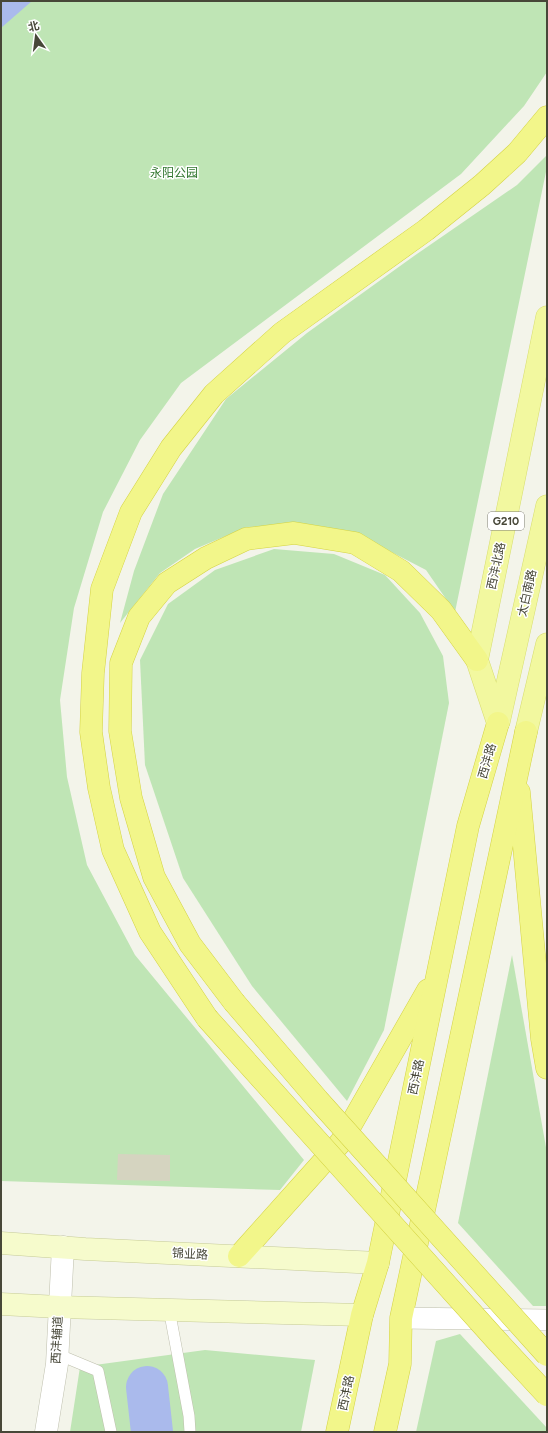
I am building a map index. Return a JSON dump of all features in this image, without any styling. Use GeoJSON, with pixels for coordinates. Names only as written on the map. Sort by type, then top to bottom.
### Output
{"type":"FeatureCollection","features":[{"type":"Feature","properties":{"kind":"highway"},"geometry":{"type":"LineString","coordinates":[[547,117],[517,153],[482,185],[426,230],[282,333],[214,394],[171,448],[131,512],[102,589],[93,673],[91,732],[99,788],[113,850],[150,932],[207,1018],[547,1396]]}},
{"type":"Feature","properties":{"kind":"highway"},"geometry":{"type":"LineString","coordinates":[[477,660],[441,610],[401,571],[355,544],[294,533],[246,539],[206,558],[167,583],[139,617],[121,664],[120,731],[131,798],[154,877],[190,944],[234,1002],[318,1100],[547,1355]]}},
{"type":"Feature","properties":{"kind":"highway","name":"西沣路"},"geometry":{"type":"LineString","coordinates":[[338,1432],[362,1315],[378,1263],[468,826],[498,723]]}},
{"type":"Feature","properties":{"kind":"highway"},"geometry":{"type":"LineString","coordinates":[[385,1432],[400,1364],[401,1318],[526,732]]}},
{"type":"Feature","properties":{"kind":"highway"},"geometry":{"type":"LineString","coordinates":[[517,772],[542,1039],[547,1068]]}},
{"type":"Feature","properties":{"kind":"highway"},"geometry":{"type":"LineString","coordinates":[[239,1256],[341,1142],[438,973]]}},
{"type":"Feature","properties":{"kind":"main road","name":"西沣北路"},"geometry":{"type":"LineString","coordinates":[[498,723],[477,660],[547,317]]}},
{"type":"Feature","properties":{"kind":"main road","name":"太白南路"},"geometry":{"type":"LineString","coordinates":[[498,723],[547,506]]}},
{"type":"Feature","properties":{"kind":"main road"},"geometry":{"type":"LineString","coordinates":[[526,732],[547,644]]}},
{"type":"Feature","properties":{"kind":"main road"},"geometry":{"type":"LineString","coordinates":[[526,732],[547,711]]}},
{"type":"Feature","properties":{"kind":"main road","name":"锦业路"},"geometry":{"type":"LineString","coordinates":[[1,1243],[378,1263]]}},
{"type":"Feature","properties":{"kind":"main road"},"geometry":{"type":"LineString","coordinates":[[1,1304],[59,1307],[362,1315]]}},
{"type":"Feature","properties":{"kind":"street","name":"西沣辅道"},"geometry":{"type":"LineString","coordinates":[[46,1432],[57,1364],[63,1247]]}},
{"type":"Feature","properties":{"kind":"street"},"geometry":{"type":"LineString","coordinates":[[401,1318],[547,1320]]}},
{"type":"Feature","properties":{"kind":"lane"},"geometry":{"type":"LineString","coordinates":[[168,1309],[189,1416],[190,1432]]}},
{"type":"Feature","properties":{"kind":"lane"},"geometry":{"type":"LineString","coordinates":[[57,1354],[98,1371],[111,1432]]}},
{"type":"Feature","properties":{"kind":"green space","name":"永阳公园"},"geometry":{"type":"Polygon","coordinates":[[[1,1],[547,1],[547,72],[524,106],[461,174],[181,383],[140,440],[103,512],[74,608],[60,700],[67,777],[87,865],[135,955],[304,1160],[280,1190],[1,1181],[1,1]]]}},
{"type":"Feature","properties":{"kind":"green space"},"geometry":{"type":"Polygon","coordinates":[[[547,155],[547,167],[455,612],[426,570],[372,542],[315,526],[247,527],[195,549],[160,573],[120,623],[134,571],[163,494],[226,399],[307,333],[414,256],[517,185],[547,155]]]}},
{"type":"Feature","properties":{"kind":"green space"},"geometry":{"type":"Polygon","coordinates":[[[274,549],[334,554],[385,575],[420,613],[443,656],[449,703],[384,1030],[347,1101],[252,986],[183,878],[145,765],[140,660],[168,604],[215,570],[274,549]]]}},
{"type":"Feature","properties":{"kind":"green space"},"geometry":{"type":"Polygon","coordinates":[[[512,955],[547,1153],[547,1306],[533,1306],[458,1223],[512,955]]]}},
{"type":"Feature","properties":{"kind":"green space"},"geometry":{"type":"Polygon","coordinates":[[[460,1334],[547,1428],[547,1432],[416,1432],[436,1341],[460,1334]]]}},
{"type":"Feature","properties":{"kind":"green space"},"geometry":{"type":"Polygon","coordinates":[[[205,1350],[315,1360],[301,1432],[70,1432],[80,1367],[205,1350]]]}},
{"type":"Feature","properties":{"kind":"water"},"geometry":{"type":"Polygon","coordinates":[[[1,1],[32,1],[1,28],[1,1]]]}},
{"type":"Feature","properties":{"kind":"building"},"geometry":{"type":"Polygon","coordinates":[[[118,1154],[170,1155],[170,1181],[117,1180],[118,1154]]]}},
{"type":"Feature","properties":{"kind":"waterway"},"geometry":{"type":"LineString","coordinates":[[147,1387],[152,1432]]}}]}
